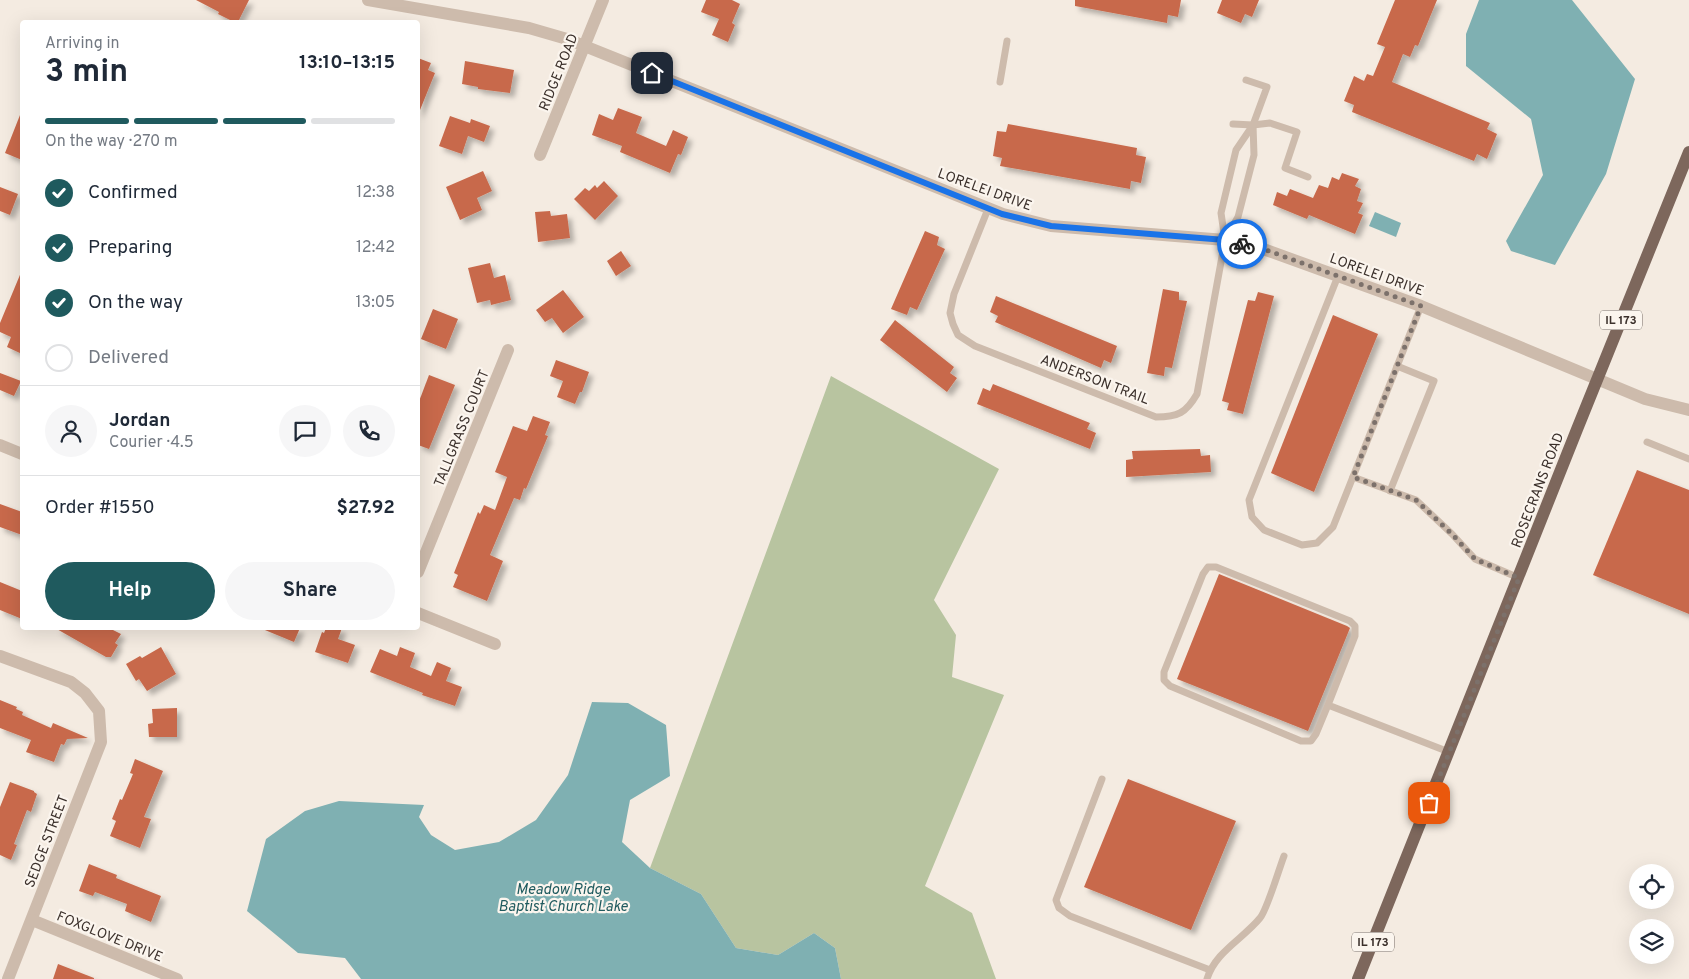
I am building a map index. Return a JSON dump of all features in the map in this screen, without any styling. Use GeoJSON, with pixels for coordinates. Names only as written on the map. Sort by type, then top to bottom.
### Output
{"type":"FeatureCollection","features":[{"type":"Feature","properties":{"kind":"main road","name":"ROSECRANS ROAD"},"geometry":{"type":"LineString","coordinates":[[1358,979],[1689,152]]}},
{"type":"Feature","properties":{"kind":"street","name":"LORELEI DRIVE"},"geometry":{"type":"LineString","coordinates":[[368,0],[529,28],[567,39],[1002,214],[1051,226],[1225,240],[1266,250],[1421,306],[1645,399],[1689,410]]}},
{"type":"Feature","properties":{"kind":"street","name":"RIDGE ROAD"},"geometry":{"type":"LineString","coordinates":[[540,155],[603,0]]}},
{"type":"Feature","properties":{"kind":"street","name":"TALLGRASS COURT"},"geometry":{"type":"LineString","coordinates":[[420,567],[508,350]]}},
{"type":"Feature","properties":{"kind":"street"},"geometry":{"type":"LineString","coordinates":[[0,445],[20,453]]}},
{"type":"Feature","properties":{"kind":"street"},"geometry":{"type":"LineString","coordinates":[[420,614],[495,644]]}},
{"type":"Feature","properties":{"kind":"street","name":"SEDGE STREET"},"geometry":{"type":"LineString","coordinates":[[0,656],[71,682],[85,693],[99,711],[101,742],[8,979]]}},
{"type":"Feature","properties":{"kind":"street","name":"FOXGLOVE DRIVE"},"geometry":{"type":"LineString","coordinates":[[32,920],[177,979]]}},
{"type":"Feature","properties":{"kind":"lane"},"geometry":{"type":"LineString","coordinates":[[1000,82],[1008,41]]}},
{"type":"Feature","properties":{"kind":"lane"},"geometry":{"type":"LineString","coordinates":[[1225,240],[1221,213],[1236,150],[1253,125],[1267,87],[1246,80]]}},
{"type":"Feature","properties":{"kind":"lane"},"geometry":{"type":"LineString","coordinates":[[1233,124],[1253,125],[1270,123],[1297,132],[1285,168],[1308,176]]}},
{"type":"Feature","properties":{"kind":"lane"},"geometry":{"type":"LineString","coordinates":[[1225,240],[1238,217],[1251,164],[1254,150],[1253,125]]}},
{"type":"Feature","properties":{"kind":"lane","name":"ANDERSON TRAIL"},"geometry":{"type":"LineString","coordinates":[[988,208],[954,294],[950,313],[958,335],[975,346],[1156,417],[1171,417],[1180,414],[1191,405],[1197,394],[1225,240]]}},
{"type":"Feature","properties":{"kind":"lane"},"geometry":{"type":"LineString","coordinates":[[1338,276],[1249,500],[1252,517],[1264,530],[1302,546],[1317,543],[1333,527],[1421,306]]}},
{"type":"Feature","properties":{"kind":"lane"},"geometry":{"type":"LineString","coordinates":[[1390,491],[1434,381],[1397,366]]}},
{"type":"Feature","properties":{"kind":"lane"},"geometry":{"type":"LineString","coordinates":[[1647,442],[1689,459]]}},
{"type":"Feature","properties":{"kind":"lane"},"geometry":{"type":"LineString","coordinates":[[1353,477],[1416,500],[1475,559],[1519,578]]}},
{"type":"Feature","properties":{"kind":"lane"},"geometry":{"type":"LineString","coordinates":[[1208,567],[1216,567],[1341,617],[1350,621],[1355,626],[1355,636],[1328,704],[1316,734],[1311,741],[1301,740],[1170,686],[1164,680],[1164,672],[1203,574],[1208,567]]}},
{"type":"Feature","properties":{"kind":"lane"},"geometry":{"type":"LineString","coordinates":[[1328,704],[1449,752]]}},
{"type":"Feature","properties":{"kind":"lane"},"geometry":{"type":"LineString","coordinates":[[1102,779],[1056,900],[1059,908],[1070,916],[1210,970]]}},
{"type":"Feature","properties":{"kind":"lane"},"geometry":{"type":"LineString","coordinates":[[1207,979],[1210,970],[1221,955],[1262,917],[1284,856]]}},
{"type":"Feature","properties":{"kind":"green space"},"geometry":{"type":"Polygon","coordinates":[[[831,376],[999,469],[934,600],[956,635],[952,677],[1004,695],[925,886],[972,913],[996,979],[841,979],[835,948],[814,933],[778,955],[736,948],[701,894],[650,868],[831,376]]]}},
{"type":"Feature","properties":{"kind":"water"},"geometry":{"type":"Polygon","coordinates":[[[1479,0],[1572,0],[1635,79],[1606,174],[1555,265],[1511,251],[1506,241],[1543,175],[1531,119],[1466,66],[1466,34],[1479,0]]]}},
{"type":"Feature","properties":{"kind":"water"},"geometry":{"type":"Polygon","coordinates":[[[1375,212],[1401,223],[1396,237],[1369,226],[1375,212]]]}},
{"type":"Feature","properties":{"kind":"water","name":"Meadow Ridge Baptist Church Lake"},"geometry":{"type":"Polygon","coordinates":[[[592,702],[628,703],[666,725],[670,776],[630,800],[622,842],[650,868],[701,894],[736,948],[778,955],[814,933],[835,948],[841,979],[361,979],[345,958],[298,953],[247,911],[266,839],[305,811],[339,801],[424,805],[419,817],[431,835],[455,850],[499,842],[536,820],[568,775],[592,702]]]}},
{"type":"Feature","properties":{"kind":"building"},"geometry":{"type":"Polygon","coordinates":[[[196,0],[249,0],[239,20],[230,20],[218,14],[219,12],[196,0]]]}},
{"type":"Feature","properties":{"kind":"building"},"geometry":{"type":"Polygon","coordinates":[[[706,0],[732,0],[740,4],[732,23],[735,25],[728,42],[712,35],[719,19],[701,12],[706,0]]]}},
{"type":"Feature","properties":{"kind":"building"},"geometry":{"type":"Polygon","coordinates":[[[1075,0],[1181,0],[1178,17],[1168,15],[1167,23],[1075,6],[1075,0]]]}},
{"type":"Feature","properties":{"kind":"building"},"geometry":{"type":"Polygon","coordinates":[[[1222,0],[1259,0],[1252,17],[1245,14],[1241,23],[1217,13],[1222,0]]]}},
{"type":"Feature","properties":{"kind":"building"},"geometry":{"type":"Polygon","coordinates":[[[1395,0],[1437,0],[1418,46],[1415,45],[1410,57],[1403,54],[1392,82],[1490,123],[1487,129],[1497,134],[1487,159],[1477,154],[1474,161],[1352,112],[1354,105],[1344,101],[1354,76],[1364,81],[1367,74],[1373,76],[1385,47],[1377,44],[1395,0]]]}},
{"type":"Feature","properties":{"kind":"building"},"geometry":{"type":"Polygon","coordinates":[[[420,59],[431,63],[428,70],[435,73],[420,110],[420,59]]]}},
{"type":"Feature","properties":{"kind":"building"},"geometry":{"type":"Polygon","coordinates":[[[465,61],[514,70],[510,93],[478,89],[478,87],[462,84],[465,61]]]}},
{"type":"Feature","properties":{"kind":"building"},"geometry":{"type":"Polygon","coordinates":[[[618,108],[642,117],[636,133],[666,146],[673,130],[688,137],[681,155],[678,154],[670,173],[620,152],[622,146],[592,135],[599,114],[613,120],[618,108]]]}},
{"type":"Feature","properties":{"kind":"building"},"geometry":{"type":"Polygon","coordinates":[[[20,115],[20,159],[5,153],[20,115]]]}},
{"type":"Feature","properties":{"kind":"building"},"geometry":{"type":"Polygon","coordinates":[[[450,116],[470,123],[471,119],[490,126],[484,142],[468,136],[462,154],[439,146],[450,116]]]}},
{"type":"Feature","properties":{"kind":"building"},"geometry":{"type":"Polygon","coordinates":[[[1008,124],[1137,148],[1136,155],[1146,157],[1141,183],[1131,181],[1130,189],[1000,166],[1002,158],[993,156],[997,131],[1006,132],[1008,124]]]}},
{"type":"Feature","properties":{"kind":"building"},"geometry":{"type":"Polygon","coordinates":[[[483,171],[492,191],[477,198],[482,210],[460,220],[446,187],[483,171]]]}},
{"type":"Feature","properties":{"kind":"building"},"geometry":{"type":"Polygon","coordinates":[[[1342,173],[1359,179],[1355,186],[1361,189],[1357,201],[1363,203],[1358,213],[1363,215],[1355,234],[1309,215],[1307,219],[1273,205],[1277,192],[1287,196],[1290,189],[1313,198],[1319,185],[1328,188],[1332,177],[1339,180],[1342,173]]]}},
{"type":"Feature","properties":{"kind":"building"},"geometry":{"type":"Polygon","coordinates":[[[604,181],[618,196],[595,220],[574,199],[585,188],[589,191],[595,185],[597,188],[604,181]]]}},
{"type":"Feature","properties":{"kind":"building"},"geometry":{"type":"Polygon","coordinates":[[[0,187],[18,194],[10,215],[0,211],[0,187]]]}},
{"type":"Feature","properties":{"kind":"building"},"geometry":{"type":"Polygon","coordinates":[[[550,211],[551,216],[567,214],[570,238],[538,242],[535,212],[550,211]]]}},
{"type":"Feature","properties":{"kind":"building"},"geometry":{"type":"Polygon","coordinates":[[[925,231],[939,237],[937,245],[945,249],[917,310],[910,307],[907,315],[891,309],[925,231]]]}},
{"type":"Feature","properties":{"kind":"building"},"geometry":{"type":"Polygon","coordinates":[[[621,251],[631,266],[616,276],[607,261],[621,251]]]}},
{"type":"Feature","properties":{"kind":"building"},"geometry":{"type":"Polygon","coordinates":[[[490,263],[494,278],[505,275],[511,300],[491,305],[490,300],[477,303],[468,268],[490,263]]]}},
{"type":"Feature","properties":{"kind":"building"},"geometry":{"type":"Polygon","coordinates":[[[20,275],[20,353],[7,347],[11,337],[0,332],[0,323],[20,275]]]}},
{"type":"Feature","properties":{"kind":"building"},"geometry":{"type":"Polygon","coordinates":[[[1163,289],[1179,292],[1179,300],[1187,301],[1172,368],[1165,367],[1164,376],[1147,373],[1163,289]]]}},
{"type":"Feature","properties":{"kind":"building"},"geometry":{"type":"Polygon","coordinates":[[[563,290],[584,317],[563,333],[552,318],[545,322],[536,310],[563,290]]]}},
{"type":"Feature","properties":{"kind":"building"},"geometry":{"type":"Polygon","coordinates":[[[1258,292],[1274,296],[1243,414],[1227,410],[1229,403],[1222,401],[1248,300],[1255,301],[1258,292]]]}},
{"type":"Feature","properties":{"kind":"building"},"geometry":{"type":"Polygon","coordinates":[[[996,296],[1117,346],[1111,363],[1104,360],[1101,368],[995,322],[998,316],[990,312],[996,296]]]}},
{"type":"Feature","properties":{"kind":"building"},"geometry":{"type":"Polygon","coordinates":[[[433,309],[458,319],[446,349],[421,339],[433,309]]]}},
{"type":"Feature","properties":{"kind":"building"},"geometry":{"type":"Polygon","coordinates":[[[1333,315],[1378,334],[1314,492],[1271,473],[1333,315]]]}},
{"type":"Feature","properties":{"kind":"building"},"geometry":{"type":"Polygon","coordinates":[[[895,320],[954,367],[950,373],[957,378],[947,392],[880,340],[895,320]]]}},
{"type":"Feature","properties":{"kind":"building"},"geometry":{"type":"Polygon","coordinates":[[[556,360],[589,372],[582,392],[580,392],[575,404],[557,397],[563,381],[550,376],[556,360]]]}},
{"type":"Feature","properties":{"kind":"building"},"geometry":{"type":"Polygon","coordinates":[[[0,373],[20,381],[14,396],[0,390],[0,373]]]}},
{"type":"Feature","properties":{"kind":"building"},"geometry":{"type":"Polygon","coordinates":[[[429,375],[455,385],[429,449],[420,446],[420,399],[429,375]]]}},
{"type":"Feature","properties":{"kind":"building"},"geometry":{"type":"Polygon","coordinates":[[[993,384],[1090,423],[1087,429],[1096,433],[1090,449],[977,404],[983,388],[990,391],[993,384]]]}},
{"type":"Feature","properties":{"kind":"building"},"geometry":{"type":"Polygon","coordinates":[[[533,416],[550,422],[545,435],[548,436],[526,489],[524,488],[520,500],[514,498],[490,555],[503,561],[487,601],[453,587],[458,575],[454,573],[478,512],[480,514],[484,505],[495,510],[507,477],[495,472],[513,426],[527,431],[533,416]]]}},
{"type":"Feature","properties":{"kind":"building"},"geometry":{"type":"Polygon","coordinates":[[[1200,449],[1201,456],[1210,455],[1211,472],[1126,477],[1126,460],[1133,459],[1132,451],[1200,449]]]}},
{"type":"Feature","properties":{"kind":"building"},"geometry":{"type":"Polygon","coordinates":[[[1637,470],[1689,490],[1689,614],[1593,575],[1637,470]]]}},
{"type":"Feature","properties":{"kind":"building"},"geometry":{"type":"Polygon","coordinates":[[[0,504],[20,511],[20,534],[0,527],[0,504]]]}},
{"type":"Feature","properties":{"kind":"building"},"geometry":{"type":"Polygon","coordinates":[[[1219,574],[1350,628],[1308,731],[1177,679],[1219,574]]]}},
{"type":"Feature","properties":{"kind":"building"},"geometry":{"type":"Polygon","coordinates":[[[0,582],[20,590],[20,618],[0,610],[0,582]]]}},
{"type":"Feature","properties":{"kind":"building"},"geometry":{"type":"Polygon","coordinates":[[[59,630],[113,630],[121,634],[115,643],[118,645],[111,657],[106,657],[59,630]]]}},
{"type":"Feature","properties":{"kind":"building"},"geometry":{"type":"Polygon","coordinates":[[[265,630],[299,630],[294,642],[265,630]]]}},
{"type":"Feature","properties":{"kind":"building"},"geometry":{"type":"Polygon","coordinates":[[[325,630],[341,630],[338,639],[355,645],[348,663],[315,652],[322,632],[324,633],[325,630]]]}},
{"type":"Feature","properties":{"kind":"building"},"geometry":{"type":"Polygon","coordinates":[[[161,647],[176,674],[147,691],[139,679],[136,681],[126,664],[140,656],[142,658],[161,647]]]}},
{"type":"Feature","properties":{"kind":"building"},"geometry":{"type":"Polygon","coordinates":[[[400,647],[415,653],[410,667],[431,676],[437,662],[451,668],[446,681],[462,687],[455,706],[422,695],[423,693],[370,672],[380,649],[397,656],[400,647]]]}},
{"type":"Feature","properties":{"kind":"building"},"geometry":{"type":"Polygon","coordinates":[[[0,700],[17,707],[16,709],[23,712],[22,715],[51,728],[53,723],[88,738],[67,739],[64,745],[61,744],[54,762],[26,752],[31,740],[0,728],[0,700]]]}},
{"type":"Feature","properties":{"kind":"building"},"geometry":{"type":"Polygon","coordinates":[[[177,708],[177,737],[149,737],[148,724],[153,723],[152,709],[177,708]]]}},
{"type":"Feature","properties":{"kind":"building"},"geometry":{"type":"Polygon","coordinates":[[[135,759],[163,771],[144,817],[151,819],[140,848],[110,836],[116,821],[112,819],[133,774],[130,773],[135,759]]]}},
{"type":"Feature","properties":{"kind":"building"},"geometry":{"type":"Polygon","coordinates":[[[1128,779],[1236,821],[1191,930],[1084,887],[1128,779]]]}},
{"type":"Feature","properties":{"kind":"building"},"geometry":{"type":"Polygon","coordinates":[[[10,782],[34,791],[37,794],[31,812],[27,810],[14,844],[17,845],[11,860],[0,855],[0,807],[10,782]]]}},
{"type":"Feature","properties":{"kind":"building"},"geometry":{"type":"Polygon","coordinates":[[[89,864],[117,875],[116,878],[161,896],[151,922],[125,911],[127,904],[95,892],[93,896],[79,891],[89,864]]]}},
{"type":"Feature","properties":{"kind":"building"},"geometry":{"type":"Polygon","coordinates":[[[58,964],[94,978],[94,979],[53,979],[58,964]]]}},
{"type":"Feature","properties":{"kind":"way so far"},"geometry":{"type":"LineString","coordinates":[[1242,244],[1266,250],[1421,306],[1353,477],[1416,500],[1475,559],[1519,578],[1429,803]]}},
{"type":"Feature","properties":{"kind":"route"},"geometry":{"type":"LineString","coordinates":[[652,73],[1002,214],[1051,226],[1225,240],[1242,244]]}}]}
